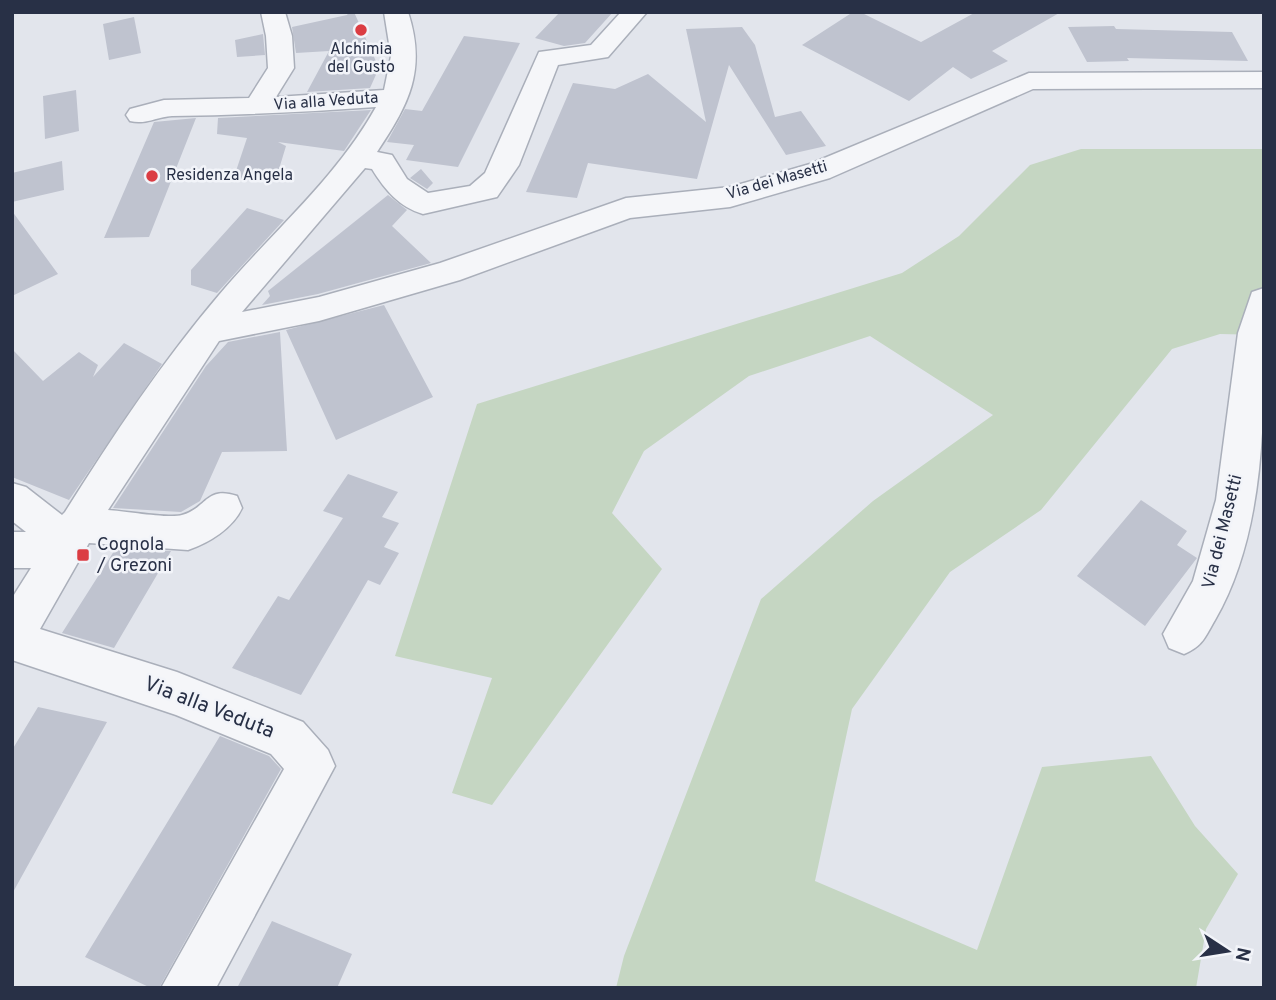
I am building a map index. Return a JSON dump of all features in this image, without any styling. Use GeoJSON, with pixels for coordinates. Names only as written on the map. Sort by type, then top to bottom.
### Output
{"type":"FeatureCollection","features":[{"type":"Feature","properties":{"kind":"street","name":"Via alla Veduta"},"geometry":{"type":"LineString","coordinates":[[257,106],[281,68],[279,36],[273,12]]}},
{"type":"Feature","properties":{"kind":"street","name":"Via alla Veduta"},"geometry":{"type":"LineString","coordinates":[[187,988],[312,766],[287,738],[177,694],[12,639],[72,533],[208,331],[258,269],[360,158],[395,97],[406,45],[396,12]]}},
{"type":"Feature","properties":{"kind":"street"},"geometry":{"type":"LineString","coordinates":[[360,158],[382,162],[397,186],[423,204],[485,191],[504,168],[536,80],[548,58],[599,52],[635,12]]}},
{"type":"Feature","properties":{"kind":"street","name":"Via dei Masetti"},"geometry":{"type":"LineString","coordinates":[[208,331],[318,309],[449,272],[626,208],[730,197],[820,171],[1030,81],[1264,80]]}},
{"type":"Feature","properties":{"kind":"street","name":"Via alla Veduta"},"geometry":{"type":"LineString","coordinates":[[140,116],[164,108],[257,106],[395,97]]}},
{"type":"Feature","properties":{"kind":"street","name":"Via dei Masetti"},"geometry":{"type":"LineString","coordinates":[[1184,634],[1212,587],[1235,500],[1255,332],[1264,300]]}},
{"type":"Feature","properties":{"kind":"street"},"geometry":{"type":"LineString","coordinates":[[12,499],[72,533],[188,533],[223,508]]}},
{"type":"Feature","properties":{"kind":"street"},"geometry":{"type":"LineString","coordinates":[[12,550],[45,550],[72,533]]}},
{"type":"Feature","properties":{"kind":"green space"},"geometry":{"type":"Polygon","coordinates":[[[1081,149],[1264,149],[1264,335],[1220,334],[1172,349],[1041,510],[950,572],[852,709],[815,881],[977,950],[1042,767],[1151,756],[1195,826],[1238,874],[1206,929],[1196,988],[616,988],[624,956],[761,599],[873,501],[993,415],[870,336],[749,376],[644,451],[612,513],[662,569],[492,805],[452,793],[492,678],[395,656],[477,404],[902,273],[959,236],[1030,165],[1081,149]]]}},
{"type":"Feature","properties":{"kind":"building"},"geometry":{"type":"Polygon","coordinates":[[[354,12],[379,68],[370,88],[307,92],[329,51],[296,53],[292,27],[347,15],[354,12]]]}},
{"type":"Feature","properties":{"kind":"building"},"geometry":{"type":"Polygon","coordinates":[[[560,12],[613,12],[585,43],[564,46],[535,38],[560,12]]]}},
{"type":"Feature","properties":{"kind":"building"},"geometry":{"type":"Polygon","coordinates":[[[853,12],[860,12],[921,42],[976,12],[1061,12],[992,51],[1008,61],[971,79],[953,67],[909,101],[802,45],[853,12]]]}},
{"type":"Feature","properties":{"kind":"building"},"geometry":{"type":"Polygon","coordinates":[[[134,17],[141,53],[109,60],[103,24],[134,17]]]}},
{"type":"Feature","properties":{"kind":"building"},"geometry":{"type":"Polygon","coordinates":[[[1114,26],[1116,29],[1232,32],[1248,61],[1127,58],[1129,61],[1087,62],[1068,27],[1114,26]]]}},
{"type":"Feature","properties":{"kind":"building"},"geometry":{"type":"Polygon","coordinates":[[[742,27],[755,45],[775,117],[801,111],[826,146],[786,155],[729,65],[697,179],[588,163],[577,198],[526,192],[573,83],[615,89],[648,74],[706,122],[686,29],[742,27]]]}},
{"type":"Feature","properties":{"kind":"building"},"geometry":{"type":"Polygon","coordinates":[[[263,34],[265,55],[237,57],[235,40],[263,34]]]}},
{"type":"Feature","properties":{"kind":"building"},"geometry":{"type":"Polygon","coordinates":[[[464,36],[520,43],[458,167],[406,160],[414,145],[387,142],[405,109],[422,111],[464,36]]]}},
{"type":"Feature","properties":{"kind":"building"},"geometry":{"type":"Polygon","coordinates":[[[76,90],[79,131],[45,139],[43,96],[76,90]]]}},
{"type":"Feature","properties":{"kind":"building"},"geometry":{"type":"Polygon","coordinates":[[[371,110],[344,151],[278,142],[286,146],[276,179],[233,180],[247,138],[217,134],[218,118],[371,110]]]}},
{"type":"Feature","properties":{"kind":"building","name":"Residenza Angela"},"geometry":{"type":"Polygon","coordinates":[[[196,118],[149,237],[104,238],[154,122],[196,118]]]}},
{"type":"Feature","properties":{"kind":"building"},"geometry":{"type":"Polygon","coordinates":[[[62,161],[64,190],[12,202],[12,173],[62,161]]]}},
{"type":"Feature","properties":{"kind":"building"},"geometry":{"type":"Polygon","coordinates":[[[421,169],[433,183],[427,189],[410,178],[421,169]]]}},
{"type":"Feature","properties":{"kind":"building"},"geometry":{"type":"Polygon","coordinates":[[[388,195],[407,210],[392,226],[431,263],[318,294],[262,305],[270,296],[268,291],[388,195]]]}},
{"type":"Feature","properties":{"kind":"building"},"geometry":{"type":"Polygon","coordinates":[[[247,208],[284,220],[217,293],[191,285],[191,270],[247,208]]]}},
{"type":"Feature","properties":{"kind":"building"},"geometry":{"type":"Polygon","coordinates":[[[12,211],[58,274],[12,296],[12,211]]]}},
{"type":"Feature","properties":{"kind":"building"},"geometry":{"type":"Polygon","coordinates":[[[384,305],[433,397],[336,440],[286,330],[384,305]]]}},
{"type":"Feature","properties":{"kind":"building"},"geometry":{"type":"Polygon","coordinates":[[[280,332],[287,451],[222,452],[200,501],[181,512],[113,508],[206,366],[228,342],[280,332]]]}},
{"type":"Feature","properties":{"kind":"building"},"geometry":{"type":"Polygon","coordinates":[[[124,343],[162,364],[69,500],[12,477],[12,349],[43,381],[79,352],[98,365],[93,377],[124,343]]]}},
{"type":"Feature","properties":{"kind":"building"},"geometry":{"type":"Polygon","coordinates":[[[348,474],[398,492],[382,517],[399,523],[384,547],[399,553],[380,585],[368,580],[301,695],[232,668],[278,596],[289,600],[343,518],[323,511],[348,474]]]}},
{"type":"Feature","properties":{"kind":"building"},"geometry":{"type":"Polygon","coordinates":[[[1141,500],[1187,531],[1177,545],[1197,558],[1145,626],[1077,576],[1141,500]]]}},
{"type":"Feature","properties":{"kind":"building"},"geometry":{"type":"Polygon","coordinates":[[[116,548],[171,551],[114,648],[62,633],[116,548]]]}},
{"type":"Feature","properties":{"kind":"building"},"geometry":{"type":"Polygon","coordinates":[[[38,707],[107,722],[12,894],[12,750],[38,707]]]}},
{"type":"Feature","properties":{"kind":"building"},"geometry":{"type":"Polygon","coordinates":[[[220,736],[269,756],[281,769],[159,988],[151,988],[85,957],[220,736]]]}},
{"type":"Feature","properties":{"kind":"building"},"geometry":{"type":"Polygon","coordinates":[[[272,921],[352,954],[337,988],[237,988],[272,921]]]}},
{"type":"Feature","properties":{"kind":"place","name":"Alchimia del Gusto"},"geometry":{"type":"Point","coordinates":[361,30]}},
{"type":"Feature","properties":{"kind":"place","name":"Residenza Angela"},"geometry":{"type":"Point","coordinates":[152,176]}},
{"type":"Feature","properties":{"kind":"place","name":"Cognola / Grezoni"},"geometry":{"type":"Point","coordinates":[83,555]}}]}
